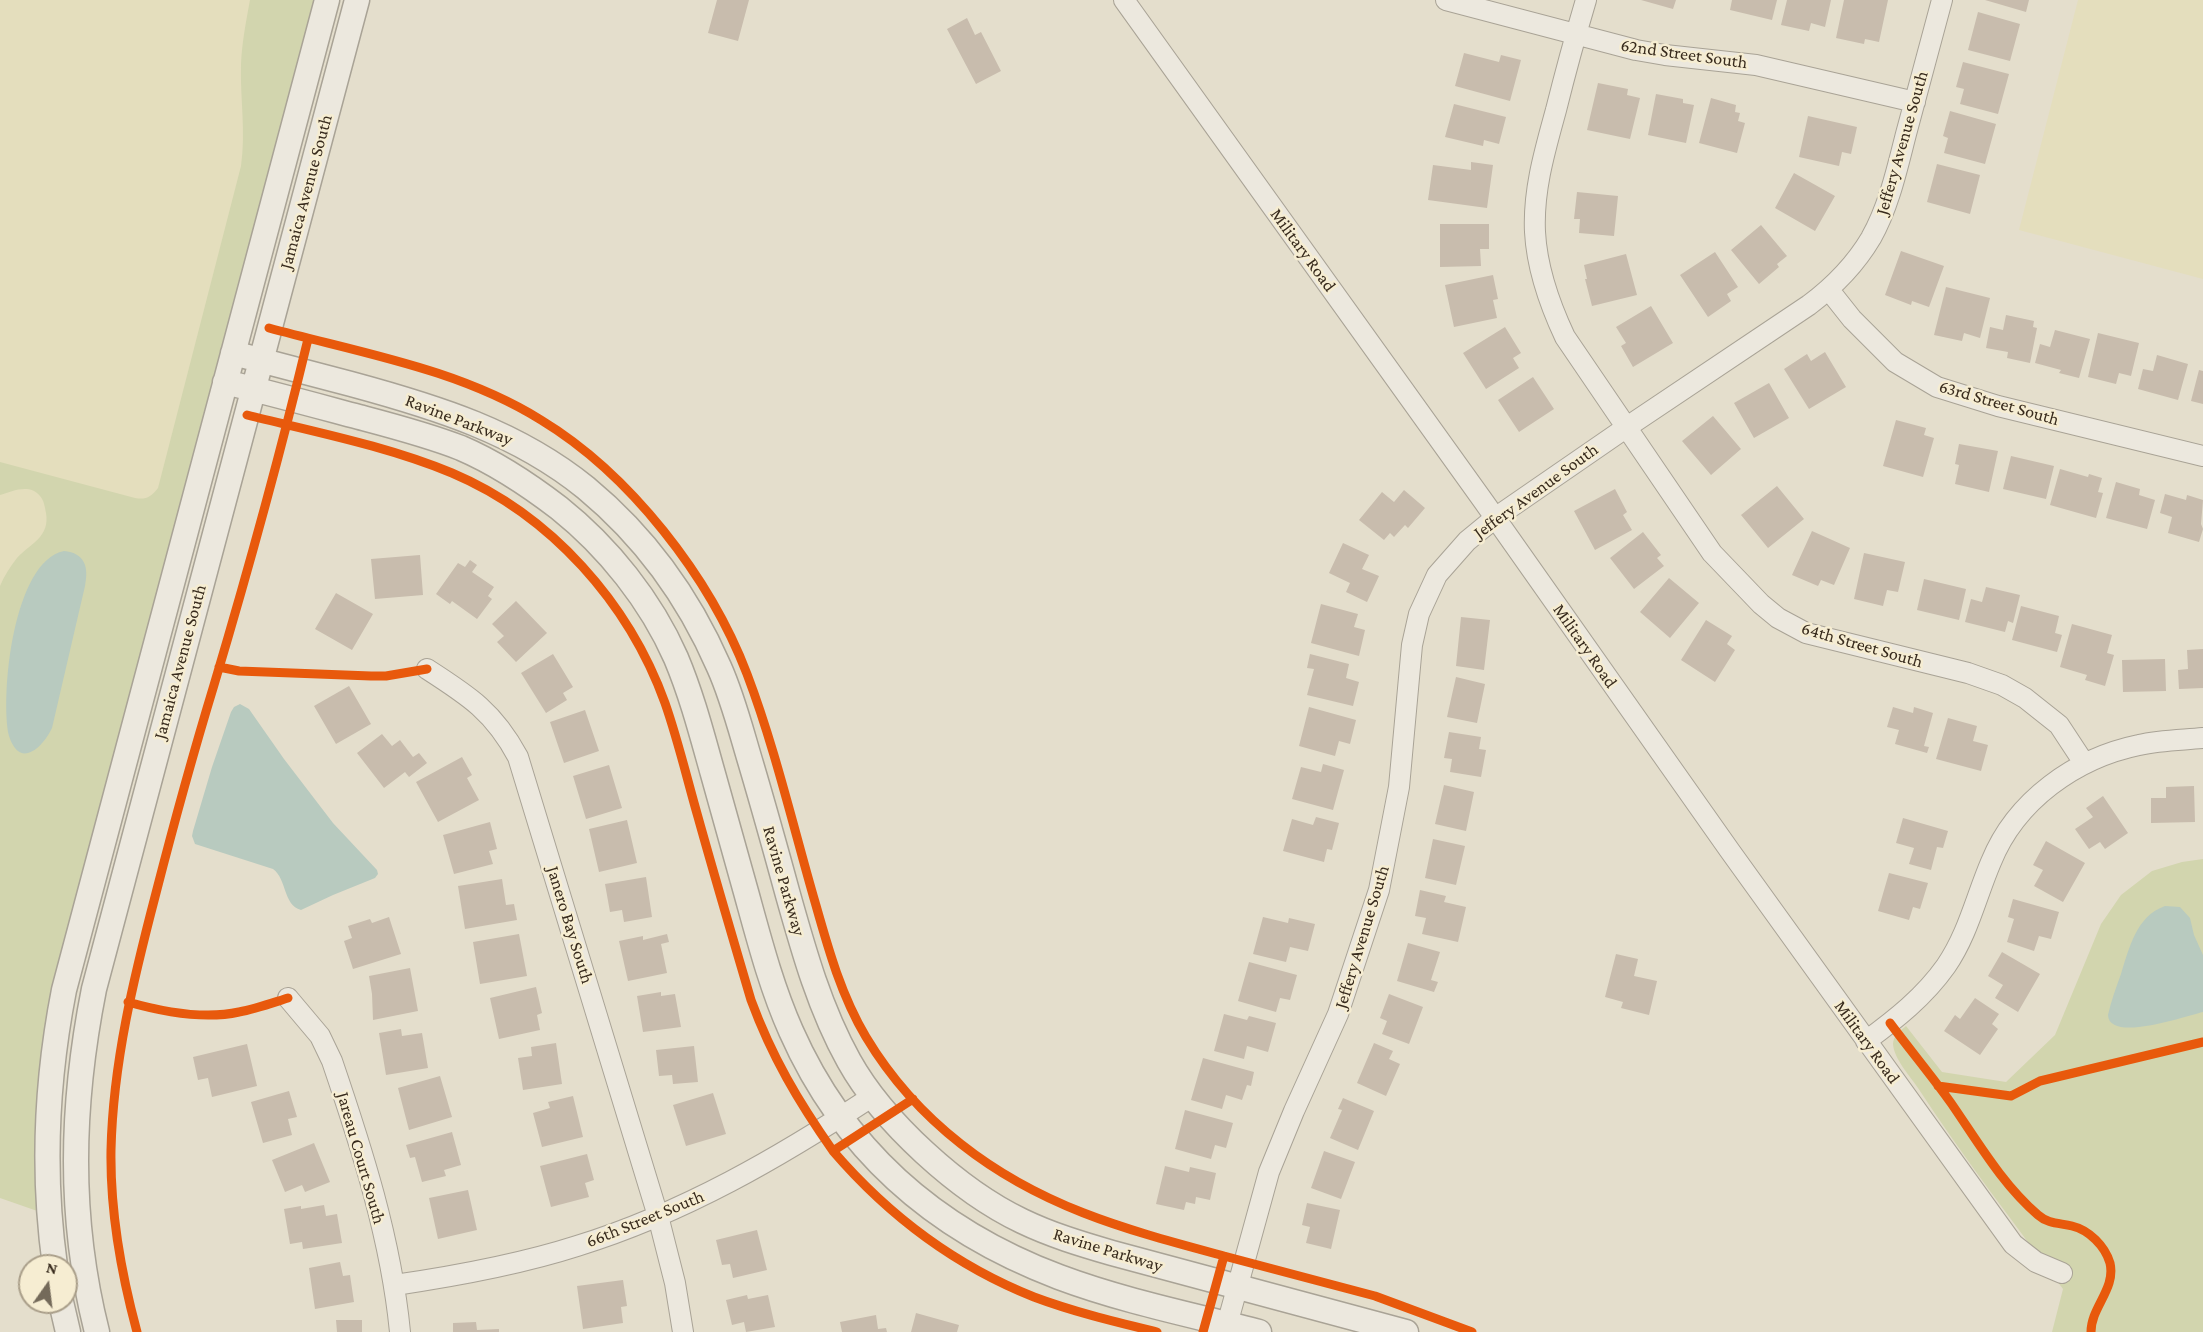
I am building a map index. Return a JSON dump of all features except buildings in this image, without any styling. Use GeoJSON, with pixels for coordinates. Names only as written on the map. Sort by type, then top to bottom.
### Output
{"type":"FeatureCollection","features":[{"type":"Feature","properties":{"kind":"street","name":"Jamaica Avenue South"},"geometry":{"type":"LineString","coordinates":[[54,1254],[48,1201],[47,1138],[51,1072],[62,998],[327,0]]}},
{"type":"Feature","properties":{"kind":"street","name":"Jamaica Avenue South"},"geometry":{"type":"LineString","coordinates":[[97,1332],[84,1272],[76,1194],[76,1108],[86,1028],[102,951],[357,0]]}},
{"type":"Feature","properties":{"kind":"street","name":"Military Road"},"geometry":{"type":"LineString","coordinates":[[1124,0],[2013,1244],[2036,1262],[2062,1273]]}},
{"type":"Feature","properties":{"kind":"street","name":"64th Street South"},"geometry":{"type":"LineString","coordinates":[[1586,0],[1549,135],[1537,192],[1535,231],[1538,260],[1554,314],[1565,337],[1712,554],[1778,618],[1806,633],[1968,673],[2002,685],[2025,698],[2051,718],[2071,741],[2085,763]]}},
{"type":"Feature","properties":{"kind":"street","name":"Jeffery Avenue South"},"geometry":{"type":"LineString","coordinates":[[1226,1328],[1262,1194],[1277,1149],[1338,1014],[1379,890],[1399,787],[1412,645],[1419,614],[1437,575],[1467,541],[1495,518],[1809,306],[1829,290],[1860,254],[1871,238],[1882,213],[1894,179],[1942,0]]}},
{"type":"Feature","properties":{"kind":"street","name":"62nd Street South"},"geometry":{"type":"LineString","coordinates":[[1450,1],[1665,55],[1756,65],[1915,102]]}},
{"type":"Feature","properties":{"kind":"street","name":"63rd Street South"},"geometry":{"type":"LineString","coordinates":[[1829,290],[1852,319],[1895,362],[1937,387],[1998,406],[2203,456]]}},
{"type":"Feature","properties":{"kind":"street","name":"Ravine Parkway"},"geometry":{"type":"LineString","coordinates":[[233,353],[418,402],[476,423],[542,457],[586,488],[632,532],[690,608],[720,669],[732,700],[815,985],[848,1060],[873,1096],[902,1131],[933,1159],[986,1201],[1008,1214],[1065,1239],[1112,1254],[1406,1332]]}},
{"type":"Feature","properties":{"kind":"street","name":"Ravine Parkway"},"geometry":{"type":"LineString","coordinates":[[225,382],[399,428],[462,448],[524,483],[560,509],[587,533],[612,560],[654,617],[674,654],[699,722],[778,999],[806,1061],[841,1117],[873,1156],[918,1200],[988,1246],[1080,1285],[1226,1328],[1259,1332]]}},
{"type":"Feature","properties":{"kind":"street","name":"Janero Bay South"},"geometry":{"type":"LineString","coordinates":[[427,669],[492,717],[505,733],[518,757],[658,1216],[673,1273],[684,1332]]}},
{"type":"Feature","properties":{"kind":"street"},"geometry":{"type":"LineString","coordinates":[[1866,1041],[1909,1008],[1946,966],[1965,931],[1998,846],[2014,822],[2040,794],[2069,772],[2104,755],[2142,744],[2203,738]]}},
{"type":"Feature","properties":{"kind":"street","name":"Jareau Court South"},"geometry":{"type":"LineString","coordinates":[[288,998],[320,1036],[332,1061],[376,1207],[395,1286],[400,1332]]}},
{"type":"Feature","properties":{"kind":"street","name":"66th Street South"},"geometry":{"type":"LineString","coordinates":[[395,1286],[526,1261],[577,1247],[658,1216],[752,1172],[873,1096]]}},
{"type":"Feature","properties":{"kind":"street"},"geometry":{"type":"LineString","coordinates":[[64,1314],[68,1332]]}},
{"type":"Feature","properties":{"kind":"shaded area"},"geometry":{"type":"Polygon","coordinates":[[[0,0],[319,0],[0,1144],[0,0]]]}},
{"type":"Feature","properties":{"kind":"shaded area"},"geometry":{"type":"Polygon","coordinates":[[[2078,0],[2203,0],[2203,279],[2019,230],[2078,0]]]}},
{"type":"Feature","properties":{"kind":"shaded area"},"geometry":{"type":"Polygon","coordinates":[[[64,551],[77,555],[84,562],[85,586],[52,728],[37,748],[31,752],[19,752],[9,736],[7,717],[9,663],[14,632],[22,603],[33,578],[47,560],[64,551]]]}},
{"type":"Feature","properties":{"kind":"shaded area"},"geometry":{"type":"Polygon","coordinates":[[[240,704],[249,709],[333,823],[377,870],[378,874],[375,878],[301,910],[291,903],[281,879],[273,869],[195,844],[193,831],[212,767],[231,712],[240,704]]]}},
{"type":"Feature","properties":{"kind":"shaded area"},"geometry":{"type":"Polygon","coordinates":[[[2165,906],[2180,907],[2190,918],[2194,935],[2203,955],[2203,1012],[2150,1026],[2121,1027],[2112,1023],[2108,1015],[2131,944],[2140,925],[2147,917],[2165,906]]]}},
{"type":"Feature","properties":{"kind":"green space"},"geometry":{"type":"Polygon","coordinates":[[[250,0],[319,0],[85,882],[43,1213],[0,1198],[0,586],[17,558],[42,534],[45,528],[46,513],[41,498],[31,490],[21,489],[0,495],[0,462],[135,498],[148,497],[158,488],[241,166],[243,140],[241,64],[250,0]]]}},
{"type":"Feature","properties":{"kind":"green space"},"geometry":{"type":"Polygon","coordinates":[[[2203,859],[2203,1332],[2052,1332],[2063,1289],[1935,1114],[1896,1056],[1893,1041],[1906,1026],[1942,1072],[2006,1082],[2055,1035],[2101,924],[2121,895],[2152,871],[2182,862],[2203,859]]]}},
{"type":"Feature","properties":{"kind":"cycle path"},"geometry":{"type":"LineString","coordinates":[[269,328],[409,364],[477,388],[510,402],[541,420],[574,442],[606,469],[664,531],[712,601],[731,637],[747,674],[766,730],[825,937],[842,988],[866,1037],[897,1081],[947,1133],[992,1166],[1023,1185],[1054,1201],[1120,1226],[1224,1256]]}},
{"type":"Feature","properties":{"kind":"cycle path"},"geometry":{"type":"LineString","coordinates":[[137,1332],[121,1265],[112,1196],[111,1150],[120,1052],[133,988],[163,867],[263,513],[308,339]]}},
{"type":"Feature","properties":{"kind":"cycle path"},"geometry":{"type":"LineString","coordinates":[[247,415],[377,447],[452,473],[488,491],[522,513],[582,566],[608,597],[650,666],[678,745],[751,1000],[777,1060],[808,1114],[833,1151],[913,1099]]}},
{"type":"Feature","properties":{"kind":"cycle path"},"geometry":{"type":"LineString","coordinates":[[219,667],[239,671],[371,676],[386,676],[427,669]]}},
{"type":"Feature","properties":{"kind":"cycle path"},"geometry":{"type":"LineString","coordinates":[[128,1002],[169,1012],[211,1015],[245,1011],[288,998]]}},
{"type":"Feature","properties":{"kind":"cycle path"},"geometry":{"type":"LineString","coordinates":[[1890,1023],[1944,1093],[2002,1176],[2025,1203],[2046,1220],[2084,1231],[2095,1240],[2108,1257],[2110,1281],[2095,1314],[2091,1332]]}},
{"type":"Feature","properties":{"kind":"cycle path"},"geometry":{"type":"LineString","coordinates":[[1938,1086],[2011,1096],[2040,1081],[2203,1042]]}},
{"type":"Feature","properties":{"kind":"cycle path"},"geometry":{"type":"LineString","coordinates":[[833,1151],[900,1217],[977,1270],[1034,1297],[1157,1332]]}},
{"type":"Feature","properties":{"kind":"cycle path"},"geometry":{"type":"LineString","coordinates":[[1203,1332],[1224,1256],[1375,1296],[1472,1332]]}}]}
